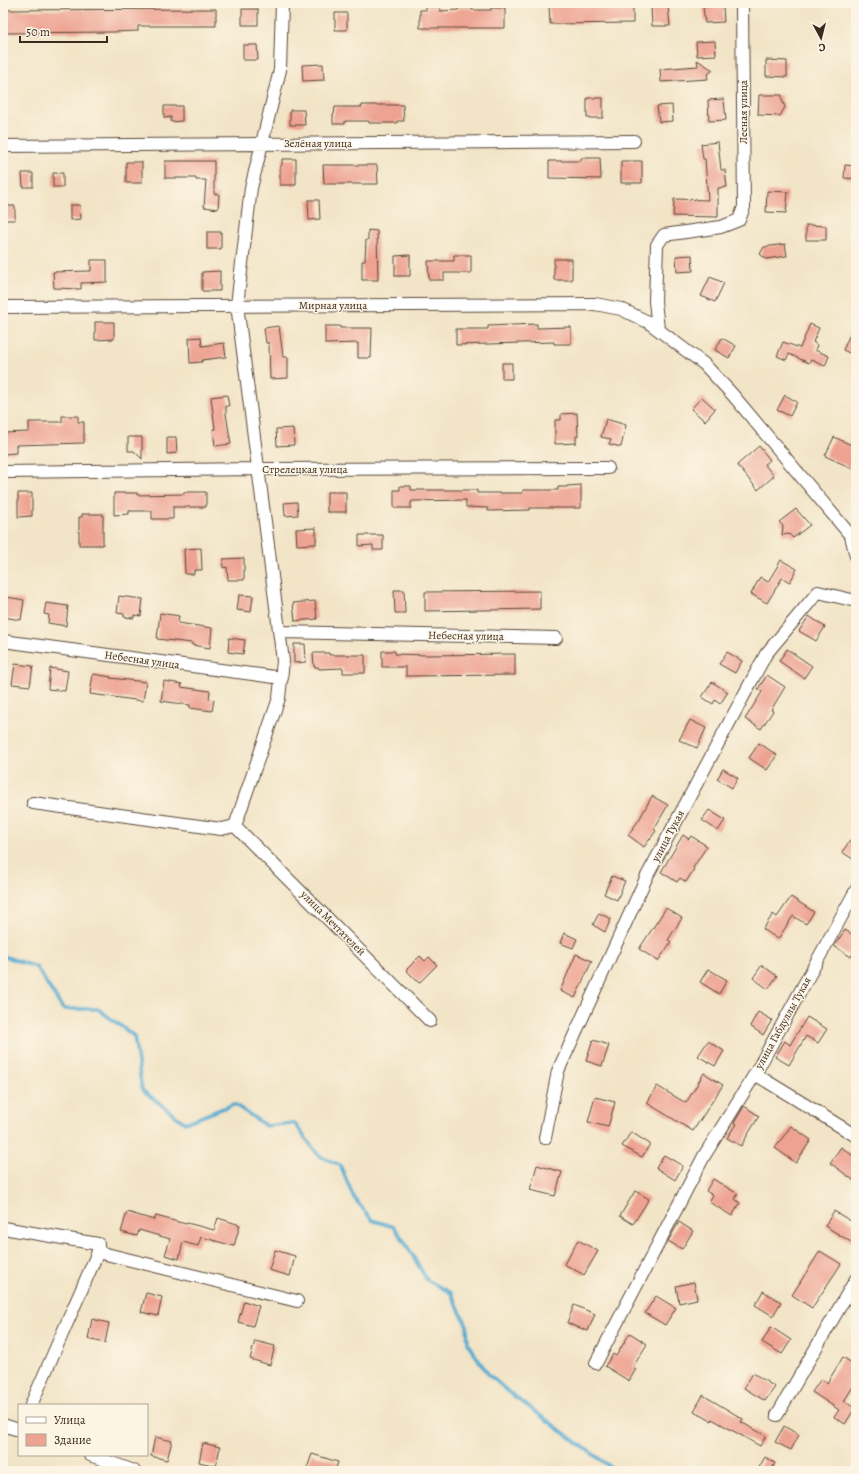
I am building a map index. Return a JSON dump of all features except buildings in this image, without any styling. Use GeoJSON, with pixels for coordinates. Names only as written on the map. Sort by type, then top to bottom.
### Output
{"type":"FeatureCollection","features":[{"type":"Feature","properties":{"kind":"street"},"geometry":{"type":"LineString","coordinates":[[33,803],[221,829],[235,826],[279,698],[283,661],[280,632],[257,469],[237,305],[251,188],[280,70],[282,3]]}},
{"type":"Feature","properties":{"kind":"street","name":"Лесная улица"},"geometry":{"type":"LineString","coordinates":[[658,329],[655,301],[657,245],[664,235],[721,227],[739,220],[744,207],[742,3]]}},
{"type":"Feature","properties":{"kind":"street","name":"Зелёная улица"},"geometry":{"type":"LineString","coordinates":[[3,146],[634,140]]}},
{"type":"Feature","properties":{"kind":"street","name":"Мирная улица"},"geometry":{"type":"LineString","coordinates":[[3,307],[595,304],[621,309],[658,329],[704,364],[732,394],[854,536]]}},
{"type":"Feature","properties":{"kind":"street","name":"Стрелецкая улица"},"geometry":{"type":"LineString","coordinates":[[3,472],[257,469],[608,468]]}},
{"type":"Feature","properties":{"kind":"street"},"geometry":{"type":"LineString","coordinates":[[854,536],[856,556]]}},
{"type":"Feature","properties":{"kind":"street","name":"улица Тукая"},"geometry":{"type":"LineString","coordinates":[[545,1138],[558,1072],[647,876],[766,654],[818,592],[856,601]]}},
{"type":"Feature","properties":{"kind":"street","name":"Небесная улица"},"geometry":{"type":"LineString","coordinates":[[280,632],[556,638]]}},
{"type":"Feature","properties":{"kind":"street","name":"Небесная улица"},"geometry":{"type":"LineString","coordinates":[[3,641],[282,678]]}},
{"type":"Feature","properties":{"kind":"street","name":"улица Мечтателей"},"geometry":{"type":"LineString","coordinates":[[235,826],[430,1021]]}},
{"type":"Feature","properties":{"kind":"street","name":"улица Габдуллы Тукая"},"geometry":{"type":"LineString","coordinates":[[856,890],[755,1074],[856,1136]]}},
{"type":"Feature","properties":{"kind":"street"},"geometry":{"type":"LineString","coordinates":[[596,1363],[704,1156],[755,1074]]}},
{"type":"Feature","properties":{"kind":"street"},"geometry":{"type":"LineString","coordinates":[[3,1228],[98,1244],[98,1252],[31,1404]]}},
{"type":"Feature","properties":{"kind":"street"},"geometry":{"type":"LineString","coordinates":[[98,1252],[297,1301]]}},
{"type":"Feature","properties":{"kind":"street"},"geometry":{"type":"LineString","coordinates":[[777,1415],[856,1279]]}},
{"type":"Feature","properties":{"kind":"street"},"geometry":{"type":"LineString","coordinates":[[3,1425],[18,1430]]}},
{"type":"Feature","properties":{"kind":"street"},"geometry":{"type":"LineString","coordinates":[[93,1456],[134,1471]]}},
{"type":"Feature","properties":{"kind":"waterway"},"geometry":{"type":"LineString","coordinates":[[3,956],[36,967],[63,1009],[98,1009],[134,1036],[142,1090],[185,1123],[234,1104],[266,1126],[294,1123],[319,1156],[340,1165],[354,1198],[372,1220],[394,1227],[427,1280],[451,1293],[467,1326],[468,1344],[488,1374],[511,1394],[616,1471]]}}]}
